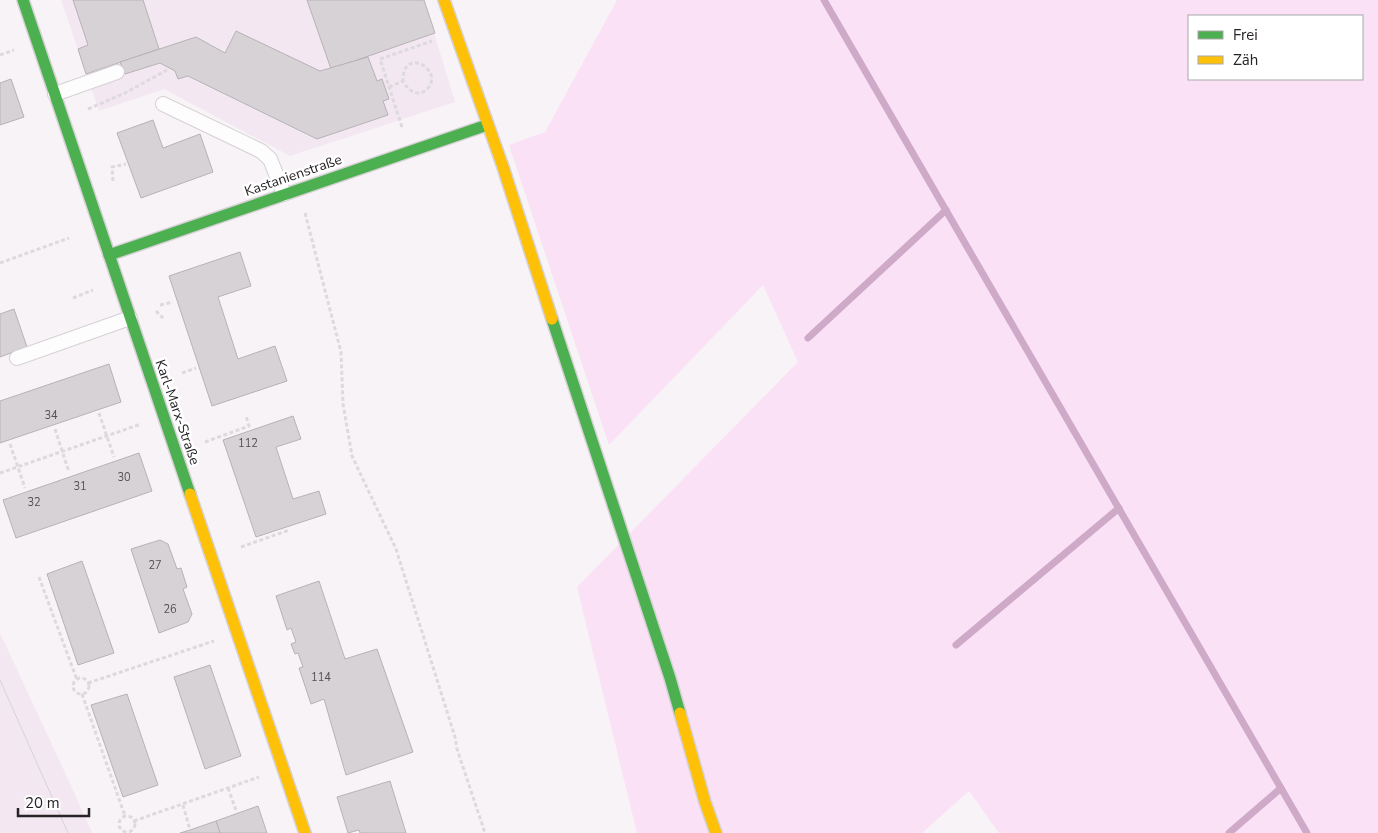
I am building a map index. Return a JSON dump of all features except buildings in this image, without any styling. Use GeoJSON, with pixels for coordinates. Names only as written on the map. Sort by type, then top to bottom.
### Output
{"type":"FeatureCollection","features":[{"type":"Feature","properties":{"kind":"street","name":"Karl-Marx-Straße"},"geometry":{"type":"LineString","coordinates":[[23,0],[236,633],[306,833]]}},
{"type":"Feature","properties":{"kind":"street"},"geometry":{"type":"LineString","coordinates":[[444,0],[487,125],[504,167],[554,326],[670,678],[705,802],[716,833]]}},
{"type":"Feature","properties":{"kind":"street","name":"Kastanienstraße"},"geometry":{"type":"LineString","coordinates":[[109,255],[487,125]]}},
{"type":"Feature","properties":{"kind":"lane"},"geometry":{"type":"LineString","coordinates":[[55,94],[117,72]]}},
{"type":"Feature","properties":{"kind":"lane"},"geometry":{"type":"LineString","coordinates":[[163,104],[261,151],[270,159],[284,194]]}},
{"type":"Feature","properties":{"kind":"lane"},"geometry":{"type":"LineString","coordinates":[[17,358],[130,318]]}},
{"type":"Feature","properties":{"kind":"path"},"geometry":{"type":"LineString","coordinates":[[402,127],[380,59],[436,40]]}},
{"type":"Feature","properties":{"kind":"path"},"geometry":{"type":"LineString","coordinates":[[418,63],[427,67],[431,76],[430,86],[420,93],[410,91],[403,82],[403,73],[407,67],[413,64],[418,63]]}},
{"type":"Feature","properties":{"kind":"path"},"geometry":{"type":"LineString","coordinates":[[92,108],[125,93],[167,70]]}},
{"type":"Feature","properties":{"kind":"path"},"geometry":{"type":"LineString","coordinates":[[389,87],[403,82]]}},
{"type":"Feature","properties":{"kind":"path"},"geometry":{"type":"LineString","coordinates":[[112,166],[126,164]]}},
{"type":"Feature","properties":{"kind":"path"},"geometry":{"type":"LineString","coordinates":[[298,189],[341,352],[343,404],[352,456],[396,549],[455,737],[457,749],[485,833]]}},
{"type":"Feature","properties":{"kind":"path"},"geometry":{"type":"LineString","coordinates":[[0,263],[69,238]]}},
{"type":"Feature","properties":{"kind":"path"},"geometry":{"type":"LineString","coordinates":[[73,298],[93,290]]}},
{"type":"Feature","properties":{"kind":"path"},"geometry":{"type":"LineString","coordinates":[[160,305],[173,302]]}},
{"type":"Feature","properties":{"kind":"path"},"geometry":{"type":"LineString","coordinates":[[182,373],[196,368]]}},
{"type":"Feature","properties":{"kind":"path"},"geometry":{"type":"LineString","coordinates":[[99,413],[114,457]]}},
{"type":"Feature","properties":{"kind":"path"},"geometry":{"type":"LineString","coordinates":[[0,473],[163,416]]}},
{"type":"Feature","properties":{"kind":"path"},"geometry":{"type":"LineString","coordinates":[[205,442],[249,426],[246,416]]}},
{"type":"Feature","properties":{"kind":"path"},"geometry":{"type":"LineString","coordinates":[[55,429],[69,472]]}},
{"type":"Feature","properties":{"kind":"path"},"geometry":{"type":"LineString","coordinates":[[10,444],[25,488]]}},
{"type":"Feature","properties":{"kind":"path"},"geometry":{"type":"LineString","coordinates":[[241,547],[289,530]]}},
{"type":"Feature","properties":{"kind":"path"},"geometry":{"type":"LineString","coordinates":[[39,577],[77,680]]}},
{"type":"Feature","properties":{"kind":"path"},"geometry":{"type":"LineString","coordinates":[[77,680],[84,679],[88,682],[236,633]]}},
{"type":"Feature","properties":{"kind":"path"},"geometry":{"type":"LineString","coordinates":[[77,680],[74,684],[74,689],[77,693],[82,694]]}},
{"type":"Feature","properties":{"kind":"path"},"geometry":{"type":"LineString","coordinates":[[82,694],[88,690],[88,682]]}},
{"type":"Feature","properties":{"kind":"path"},"geometry":{"type":"LineString","coordinates":[[82,694],[125,816]]}},
{"type":"Feature","properties":{"kind":"path"},"geometry":{"type":"LineString","coordinates":[[134,821],[284,769]]}},
{"type":"Feature","properties":{"kind":"path"},"geometry":{"type":"LineString","coordinates":[[228,788],[237,813]]}},
{"type":"Feature","properties":{"kind":"path"},"geometry":{"type":"LineString","coordinates":[[182,805],[190,830]]}},
{"type":"Feature","properties":{"kind":"path"},"geometry":{"type":"LineString","coordinates":[[125,816],[131,817],[134,821],[132,830],[124,831],[120,828],[121,818],[125,816]]}},
{"type":"Feature","properties":{"kind":"shaded area"},"geometry":{"type":"Polygon","coordinates":[[[61,0],[424,0],[455,102],[290,156],[164,89],[99,111],[61,0]]]}},
{"type":"Feature","properties":{"kind":"shaded area"},"geometry":{"type":"Polygon","coordinates":[[[617,0],[1378,0],[1378,833],[999,833],[969,791],[922,833],[637,833],[577,587],[798,362],[763,285],[609,445],[509,145],[545,132],[617,0]]]}},
{"type":"Feature","properties":{"kind":"shaded area"},"geometry":{"type":"Polygon","coordinates":[[[0,633],[72,788],[92,833],[0,833],[0,633]]]}},
{"type":"Feature","properties":{"kind":"waterway"},"geometry":{"type":"LineString","coordinates":[[824,0],[1307,833]]}},
{"type":"Feature","properties":{"kind":"waterway"},"geometry":{"type":"LineString","coordinates":[[808,338],[946,210]]}},
{"type":"Feature","properties":{"kind":"waterway"},"geometry":{"type":"LineString","coordinates":[[956,645],[1119,508]]}},
{"type":"Feature","properties":{"kind":"waterway"},"geometry":{"type":"LineString","coordinates":[[1229,833],[1281,788]]}},
{"type":"Feature","properties":{"kind":"tram line"},"geometry":{"type":"LineString","coordinates":[[0,680],[68,833]]}},
{"type":"Feature","properties":{"kind":"traffic: fast"},"geometry":{"type":"LineString","coordinates":[[23,0],[190,494]]}},
{"type":"Feature","properties":{"kind":"traffic: fast"},"geometry":{"type":"LineString","coordinates":[[109,255],[487,125]]}},
{"type":"Feature","properties":{"kind":"traffic: fast"},"geometry":{"type":"LineString","coordinates":[[552,319],[680,713]]}},
{"type":"Feature","properties":{"kind":"traffic: slow"},"geometry":{"type":"LineString","coordinates":[[444,0],[503,167],[552,319]]}},
{"type":"Feature","properties":{"kind":"traffic: slow"},"geometry":{"type":"LineString","coordinates":[[190,494],[305,833]]}},
{"type":"Feature","properties":{"kind":"traffic: slow"},"geometry":{"type":"LineString","coordinates":[[680,713],[705,802],[716,833]]}}]}
